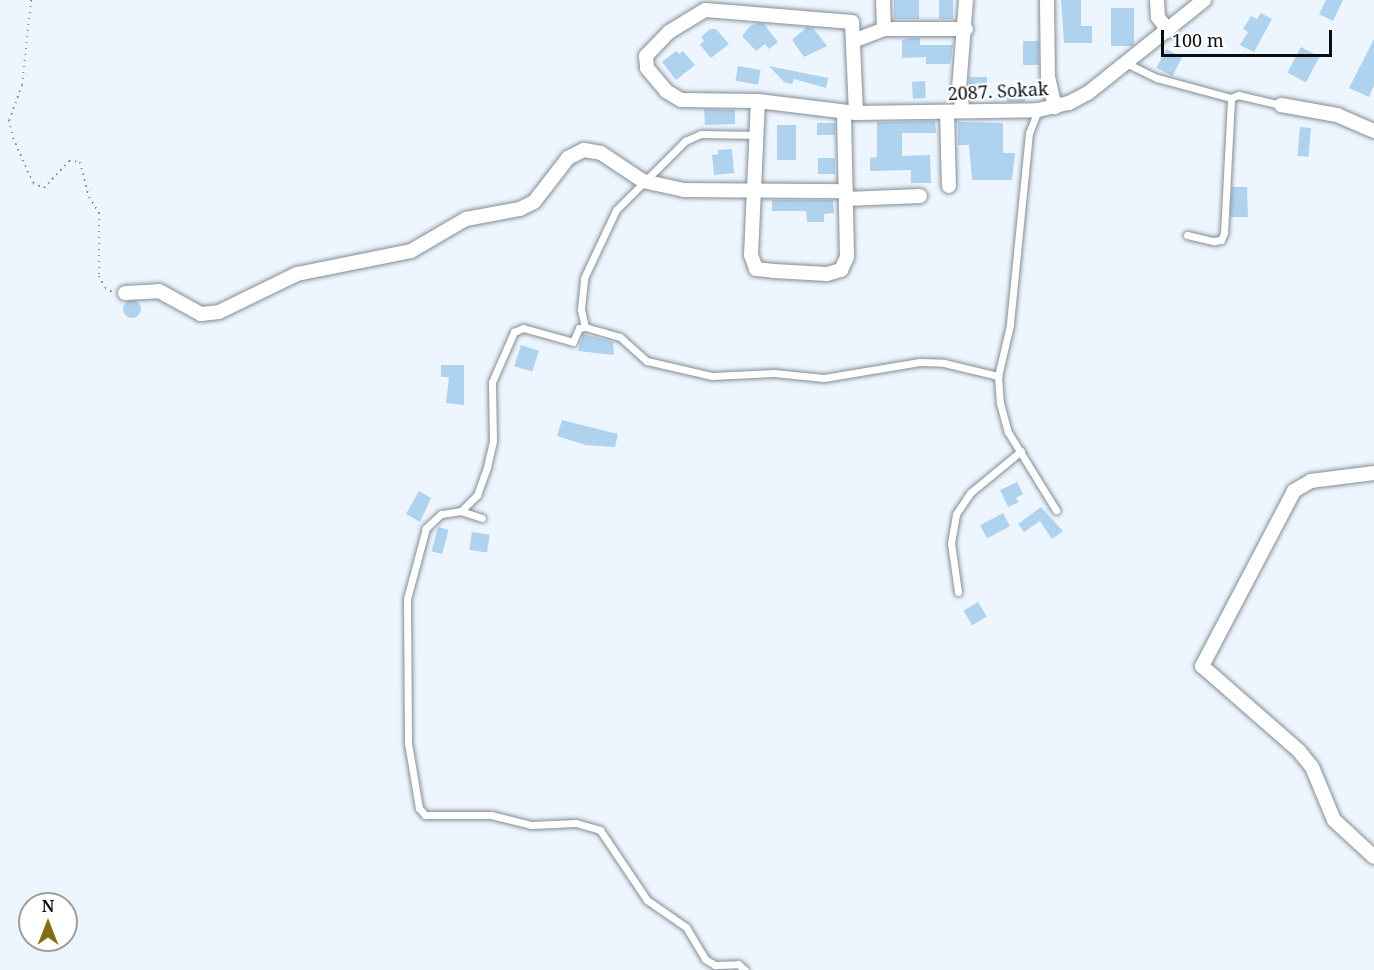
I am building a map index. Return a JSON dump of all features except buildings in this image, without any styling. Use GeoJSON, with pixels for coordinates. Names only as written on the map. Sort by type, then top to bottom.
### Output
{"type":"FeatureCollection","features":[{"type":"Feature","properties":{"kind":"street"},"geometry":{"type":"LineString","coordinates":[[883,0],[884,29]]}},
{"type":"Feature","properties":{"kind":"street"},"geometry":{"type":"LineString","coordinates":[[963,111],[959,89],[966,29],[966,0]]}},
{"type":"Feature","properties":{"kind":"street"},"geometry":{"type":"LineString","coordinates":[[1047,0],[1048,77],[1055,107]]}},
{"type":"Feature","properties":{"kind":"street"},"geometry":{"type":"LineString","coordinates":[[1157,0],[1158,17],[1168,31]]}},
{"type":"Feature","properties":{"kind":"street","name":"2087. Sokak"},"geometry":{"type":"LineString","coordinates":[[853,41],[852,22],[705,10],[669,32],[646,57],[647,68],[666,91],[681,100],[758,101],[850,113],[1038,110],[1055,107],[1088,93],[1128,64],[1204,0]]}},
{"type":"Feature","properties":{"kind":"street"},"geometry":{"type":"LineString","coordinates":[[758,101],[757,189],[751,255],[756,268],[827,274],[841,270],[847,257],[846,195],[853,41],[884,29],[966,29]]}},
{"type":"Feature","properties":{"kind":"street"},"geometry":{"type":"LineString","coordinates":[[1281,105],[1337,115],[1374,131]]}},
{"type":"Feature","properties":{"kind":"street"},"geometry":{"type":"LineString","coordinates":[[947,112],[949,186]]}},
{"type":"Feature","properties":{"kind":"street"},"geometry":{"type":"LineString","coordinates":[[125,293],[159,291],[201,314],[219,312],[297,274],[411,251],[466,219],[520,209],[534,202],[568,158],[584,150],[601,153],[643,181],[684,190],[757,189],[846,195],[920,196]]}},
{"type":"Feature","properties":{"kind":"street"},"geometry":{"type":"LineString","coordinates":[[1374,473],[1311,481],[1294,491],[1244,593],[1202,666],[1299,751],[1312,767],[1334,820],[1374,857]]}},
{"type":"Feature","properties":{"kind":"lane"},"geometry":{"type":"LineString","coordinates":[[1128,64],[1157,78],[1231,98],[1238,95],[1281,105]]}},
{"type":"Feature","properties":{"kind":"lane"},"geometry":{"type":"LineString","coordinates":[[1187,235],[1214,241],[1221,240],[1224,233],[1231,98]]}},
{"type":"Feature","properties":{"kind":"lane"},"geometry":{"type":"LineString","coordinates":[[1038,110],[1029,134],[1010,325],[998,376],[1005,422],[1056,510]]}},
{"type":"Feature","properties":{"kind":"lane"},"geometry":{"type":"LineString","coordinates":[[585,327],[581,309],[584,278],[608,219],[685,141],[700,134],[759,135]]}},
{"type":"Feature","properties":{"kind":"lane"},"geometry":{"type":"LineString","coordinates":[[461,511],[477,495],[487,467],[493,441],[492,382],[514,332],[523,328],[573,342],[579,328],[585,327],[620,337],[646,361],[712,376],[774,373],[824,378],[920,362],[944,363],[998,376]]}},
{"type":"Feature","properties":{"kind":"lane"},"geometry":{"type":"LineString","coordinates":[[958,592],[951,543],[956,514],[970,493],[1021,451]]}},
{"type":"Feature","properties":{"kind":"lane"},"geometry":{"type":"LineString","coordinates":[[482,518],[461,511],[441,513],[426,528],[407,599],[408,743],[419,808],[425,815],[490,815],[531,825],[576,823],[600,830],[647,900],[686,927],[705,959],[715,965],[738,964],[744,970]]}},
{"type":"Feature","properties":{"kind":"path"},"geometry":{"type":"LineString","coordinates":[[30,0],[22,85],[9,120],[13,138],[33,183],[44,188],[69,161],[80,162],[89,197],[99,213],[99,276],[105,288],[125,293]]}}]}
